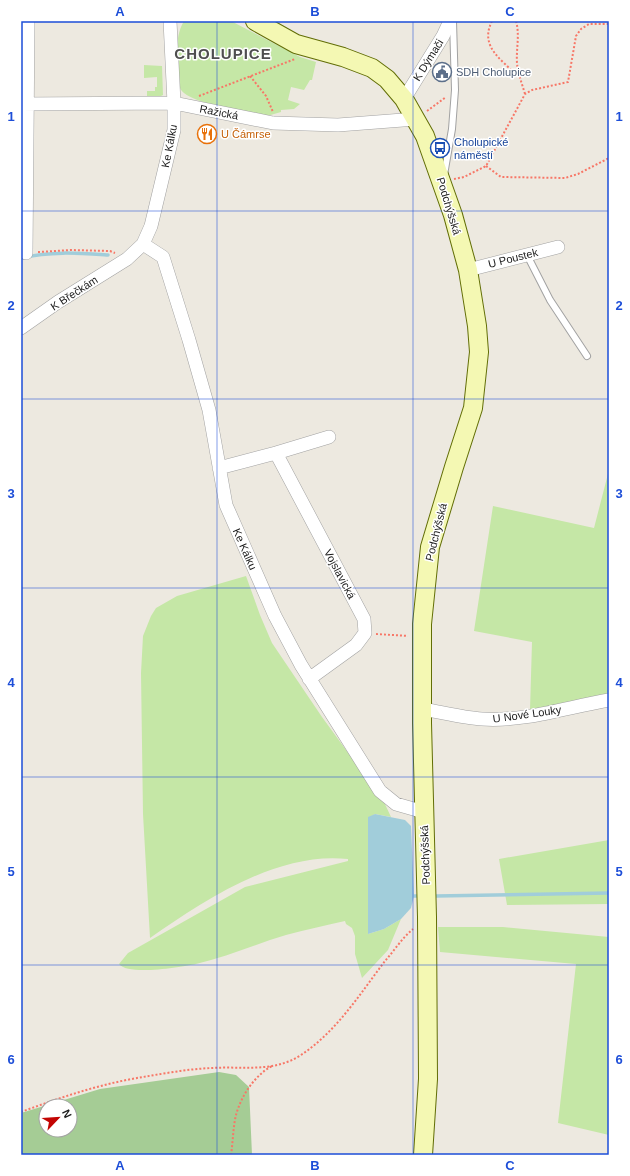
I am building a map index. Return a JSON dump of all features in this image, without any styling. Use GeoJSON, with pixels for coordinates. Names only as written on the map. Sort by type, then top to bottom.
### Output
{"type":"FeatureCollection","features":[{"type":"Feature","properties":{"kind":"street"},"geometry":{"type":"LineString","coordinates":[[26,253],[24,104],[28,21]]}},
{"type":"Feature","properties":{"kind":"street","name":"Ke Kálku"},"geometry":{"type":"LineString","coordinates":[[127,259],[143,244],[151,226],[174,130],[171,21]]}},
{"type":"Feature","properties":{"kind":"street","name":"Podchýšská"},"geometry":{"type":"LineString","coordinates":[[255,21],[296,44],[372,68],[388,79],[404,99],[425,136],[442,183],[468,270],[477,326],[479,352],[473,408],[430,547],[422,624],[428,1079],[424,1155]]}},
{"type":"Feature","properties":{"kind":"street","name":"K Dýmači"},"geometry":{"type":"LineString","coordinates":[[404,99],[443,36],[450,21]]}},
{"type":"Feature","properties":{"kind":"street","name":"Ražická"},"geometry":{"type":"LineString","coordinates":[[24,104],[174,103],[276,123],[338,125],[416,119]]}},
{"type":"Feature","properties":{"kind":"street","name":"Ke Kálku"},"geometry":{"type":"LineString","coordinates":[[143,244],[163,257],[209,410],[226,505],[275,616],[309,679],[380,791],[396,804],[424,812]]}},
{"type":"Feature","properties":{"kind":"street","name":"U Poustek"},"geometry":{"type":"LineString","coordinates":[[468,270],[558,247]]}},
{"type":"Feature","properties":{"kind":"street","name":"K Břečkám"},"geometry":{"type":"LineString","coordinates":[[21,328],[58,302],[127,259]]}},
{"type":"Feature","properties":{"kind":"street"},"geometry":{"type":"LineString","coordinates":[[219,468],[329,437]]}},
{"type":"Feature","properties":{"kind":"street","name":"Vojslavická"},"geometry":{"type":"LineString","coordinates":[[276,453],[364,619],[365,633]]}},
{"type":"Feature","properties":{"kind":"street"},"geometry":{"type":"LineString","coordinates":[[309,679],[356,645],[365,633]]}},
{"type":"Feature","properties":{"kind":"street","name":"U Nové Louky"},"geometry":{"type":"LineString","coordinates":[[422,708],[481,719],[501,719],[524,717],[609,700]]}},
{"type":"Feature","properties":{"kind":"lane"},"geometry":{"type":"LineString","coordinates":[[442,183],[452,129],[455,90],[454,21]]}},
{"type":"Feature","properties":{"kind":"lane"},"geometry":{"type":"LineString","coordinates":[[527,255],[550,300],[587,356]]}},
{"type":"Feature","properties":{"kind":"path"},"geometry":{"type":"LineString","coordinates":[[492,21],[489,28],[488,40],[493,53],[519,75]]}},
{"type":"Feature","properties":{"kind":"path"},"geometry":{"type":"LineString","coordinates":[[516,21],[518,28],[517,62],[519,75],[525,94]]}},
{"type":"Feature","properties":{"kind":"path"},"geometry":{"type":"LineString","coordinates":[[442,183],[464,177],[486,166],[525,94],[532,90],[568,82],[576,36],[581,29],[589,24],[609,24]]}},
{"type":"Feature","properties":{"kind":"path"},"geometry":{"type":"LineString","coordinates":[[174,103],[205,94],[297,58]]}},
{"type":"Feature","properties":{"kind":"path"},"geometry":{"type":"LineString","coordinates":[[250,76],[266,96],[273,110],[276,123]]}},
{"type":"Feature","properties":{"kind":"path"},"geometry":{"type":"LineString","coordinates":[[416,119],[455,90]]}},
{"type":"Feature","properties":{"kind":"path"},"geometry":{"type":"LineString","coordinates":[[486,166],[501,176],[565,178],[578,174],[609,158]]}},
{"type":"Feature","properties":{"kind":"path"},"geometry":{"type":"LineString","coordinates":[[26,253],[71,250],[110,251],[127,259]]}},
{"type":"Feature","properties":{"kind":"path"},"geometry":{"type":"LineString","coordinates":[[365,633],[422,637]]}},
{"type":"Feature","properties":{"kind":"path"},"geometry":{"type":"LineString","coordinates":[[21,1112],[97,1087],[137,1078],[212,1068],[252,1068],[280,1064],[300,1056],[343,1017],[409,932],[427,916]]}},
{"type":"Feature","properties":{"kind":"path"},"geometry":{"type":"LineString","coordinates":[[231,1155],[236,1114],[246,1091],[262,1071],[272,1065]]}},
{"type":"Feature","properties":{"kind":"green space"},"geometry":{"type":"Polygon","coordinates":[[[184,21],[231,21],[300,57],[316,62],[312,80],[310,80],[304,90],[291,87],[288,100],[300,104],[294,109],[281,110],[281,112],[267,116],[259,116],[199,101],[184,93],[179,85],[177,44],[178,36],[184,21]]]}},
{"type":"Feature","properties":{"kind":"green space"},"geometry":{"type":"Polygon","coordinates":[[[144,65],[162,66],[163,95],[147,96],[147,91],[155,91],[155,87],[157,87],[157,77],[144,78],[144,65]]]}},
{"type":"Feature","properties":{"kind":"green space"},"geometry":{"type":"Polygon","coordinates":[[[609,470],[609,695],[530,710],[532,642],[474,631],[493,506],[594,528],[609,470]]]}},
{"type":"Feature","properties":{"kind":"green space"},"geometry":{"type":"Polygon","coordinates":[[[246,576],[272,643],[322,717],[384,802],[391,817],[375,814],[368,818],[368,934],[384,929],[401,919],[388,950],[362,978],[355,954],[355,936],[352,928],[346,924],[345,921],[286,935],[196,964],[155,970],[143,970],[124,968],[119,964],[128,953],[245,887],[348,861],[348,859],[322,859],[295,863],[269,870],[218,894],[194,908],[150,938],[143,814],[141,673],[143,636],[156,608],[177,596],[246,576]]]}},
{"type":"Feature","properties":{"kind":"green space"},"geometry":{"type":"Polygon","coordinates":[[[609,840],[609,904],[507,905],[499,859],[609,840]]]}},
{"type":"Feature","properties":{"kind":"green space"},"geometry":{"type":"Polygon","coordinates":[[[438,927],[503,927],[609,937],[609,1135],[558,1123],[576,964],[440,952],[438,927]]]}},
{"type":"Feature","properties":{"kind":"green space"},"geometry":{"type":"Polygon","coordinates":[[[219,1072],[236,1075],[249,1087],[252,1155],[21,1155],[21,1113],[38,1108],[38,1138],[78,1138],[78,1098],[70,1098],[100,1089],[219,1072]]]}},
{"type":"Feature","properties":{"kind":"water"},"geometry":{"type":"Polygon","coordinates":[[[375,814],[405,820],[411,826],[414,896],[411,908],[401,919],[384,929],[368,934],[368,817],[375,814]]]}},
{"type":"Feature","properties":{"kind":"waterway"},"geometry":{"type":"LineString","coordinates":[[21,258],[54,253],[108,255]]}},
{"type":"Feature","properties":{"kind":"waterway"},"geometry":{"type":"LineString","coordinates":[[436,896],[609,893]]}},
{"type":"Feature","properties":{"kind":"place","name":"SDH Cholupice"},"geometry":{"type":"Point","coordinates":[442,72]}},
{"type":"Feature","properties":{"kind":"place","name":"U Čámrse"},"geometry":{"type":"Point","coordinates":[207,134]}},
{"type":"Feature","properties":{"kind":"place","name":"Cholupické náměstí"},"geometry":{"type":"Point","coordinates":[440,148]}},
{"type":"Feature","properties":{"kind":"district","name":"CHOLUPICE"},"geometry":{"type":"Point","coordinates":[223,54]}}]}
